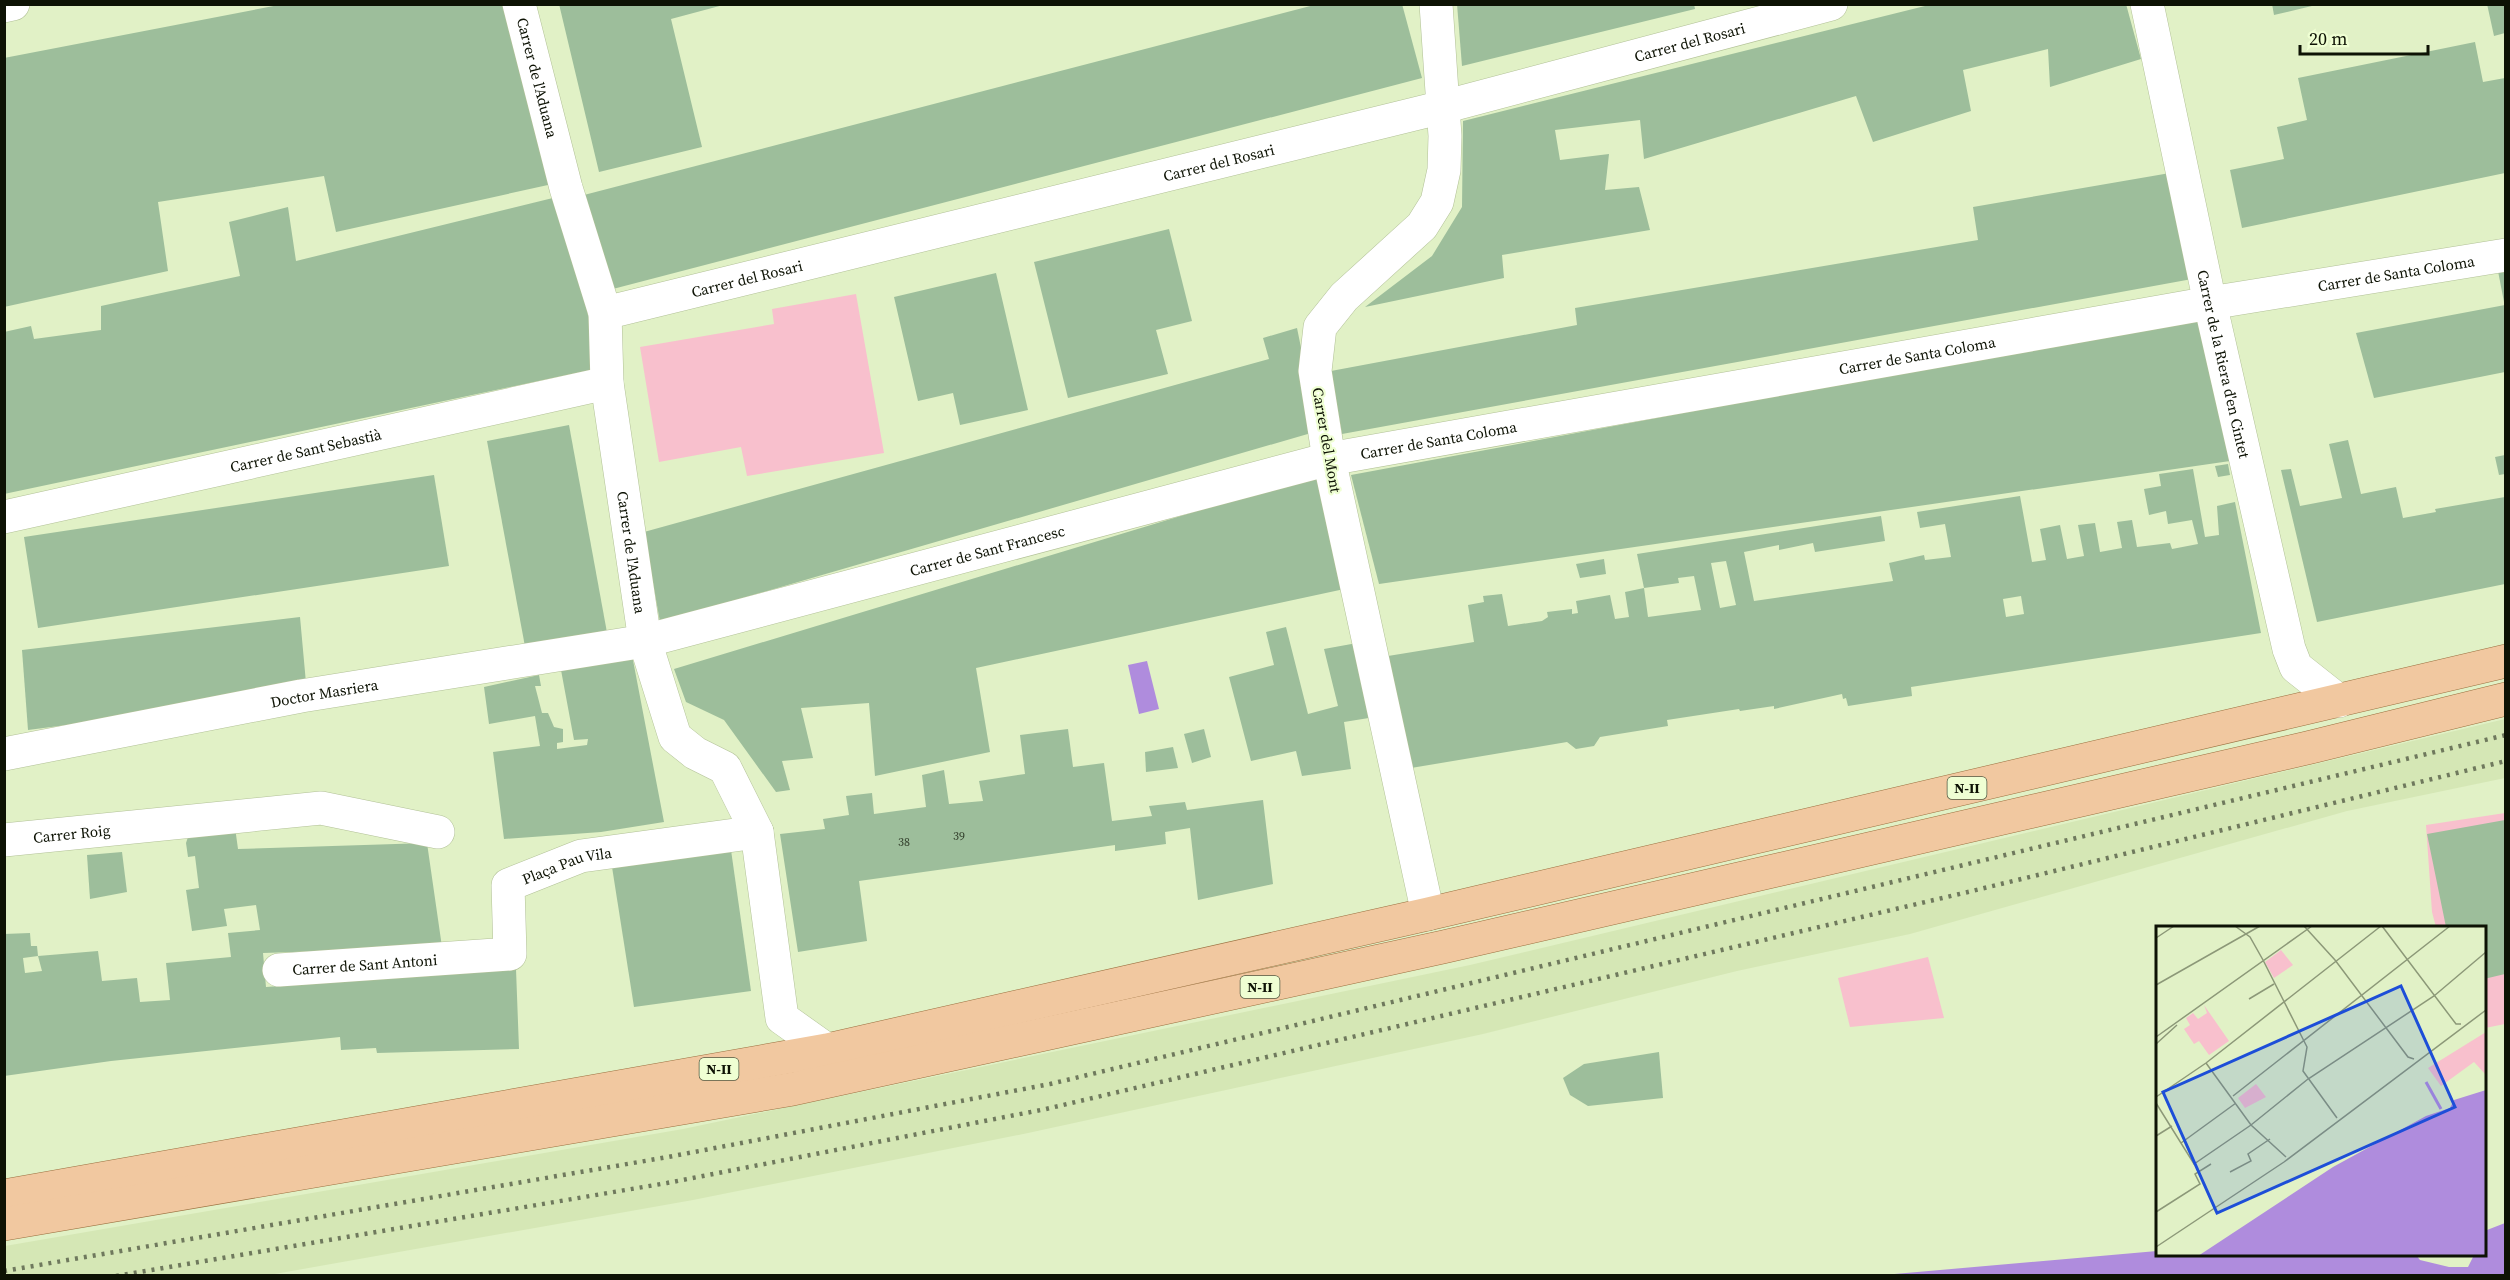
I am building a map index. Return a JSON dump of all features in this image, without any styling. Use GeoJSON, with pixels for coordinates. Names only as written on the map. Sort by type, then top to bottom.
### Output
{"type":"FeatureCollection","features":[{"type":"Feature","properties":{"kind":"main road","name":"N-II"},"geometry":{"type":"LineString","coordinates":[[4,1196],[827,1050],[1428,914],[2505,661]]}},
{"type":"Feature","properties":{"kind":"main road","name":"N-II"},"geometry":{"type":"LineString","coordinates":[[4,1224],[793,1089],[1455,944],[2307,748],[2505,699]]}},
{"type":"Feature","properties":{"kind":"street"},"geometry":{"type":"LineString","coordinates":[[4,6],[13,4]]}},
{"type":"Feature","properties":{"kind":"street","name":"Carrer de l'Aduana"},"geometry":{"type":"LineString","coordinates":[[519,4],[566,188],[605,313],[607,383],[645,641],[675,737],[695,753],[725,768],[757,832],[782,1018],[827,1050]]}},
{"type":"Feature","properties":{"kind":"street","name":"Carrer del Mont"},"geometry":{"type":"LineString","coordinates":[[1428,914],[1329,459],[1316,371],[1320,327],[1344,297],[1422,226],[1437,202],[1444,170],[1443,107],[1436,4]]}},
{"type":"Feature","properties":{"kind":"street","name":"Carrer del Rosari"},"geometry":{"type":"LineString","coordinates":[[605,313],[1443,107],[1831,4]]}},
{"type":"Feature","properties":{"kind":"street","name":"Carrer de la Riera d'en Cintet"},"geometry":{"type":"LineString","coordinates":[[2147,4],[2210,303],[2289,649],[2296,667],[2339,701]]}},
{"type":"Feature","properties":{"kind":"street","name":"Carrer de Santa Coloma"},"geometry":{"type":"LineString","coordinates":[[1329,459],[2210,303],[2505,255]]}},
{"type":"Feature","properties":{"kind":"street","name":"Carrer de Sant Sebastià"},"geometry":{"type":"LineString","coordinates":[[4,517],[607,383]]}},
{"type":"Feature","properties":{"kind":"street","name":"Carrer de Sant Francesc"},"geometry":{"type":"LineString","coordinates":[[645,641],[1329,459]]}},
{"type":"Feature","properties":{"kind":"street","name":"Doctor Masriera"},"geometry":{"type":"LineString","coordinates":[[4,754],[302,696],[645,641]]}},
{"type":"Feature","properties":{"kind":"street","name":"Carrer Roig"},"geometry":{"type":"LineString","coordinates":[[4,840],[321,808],[438,832]]}},
{"type":"Feature","properties":{"kind":"street","name":"Plaça Pau Vila"},"geometry":{"type":"LineString","coordinates":[[448,960],[510,954],[508,885],[580,856],[757,832]]}},
{"type":"Feature","properties":{"kind":"street","name":"Carrer de Sant Antoni"},"geometry":{"type":"LineString","coordinates":[[279,970],[448,960]]}},
{"type":"Feature","properties":{"kind":"shaded area"},"geometry":{"type":"Polygon","coordinates":[[[856,294],[884,453],[747,476],[741,447],[659,462],[640,347],[774,324],[772,309],[856,294]]]}},
{"type":"Feature","properties":{"kind":"shaded area"},"geometry":{"type":"Polygon","coordinates":[[[1147,661],[1159,709],[1139,714],[1128,665],[1147,661]]]}},
{"type":"Feature","properties":{"kind":"shaded area"},"geometry":{"type":"Polygon","coordinates":[[[2505,719],[2505,778],[2347,811],[1910,934],[1737,971],[1483,1034],[1028,1133],[693,1200],[269,1275],[5,1276],[5,1246],[683,1129],[1470,965],[2505,719]]]}},
{"type":"Feature","properties":{"kind":"shaded area"},"geometry":{"type":"Polygon","coordinates":[[[2505,813],[2505,1024],[2486,1028],[2486,926],[2436,926],[2432,912],[2426,825],[2505,813]]]}},
{"type":"Feature","properties":{"kind":"shaded area"},"geometry":{"type":"Polygon","coordinates":[[[1928,957],[1944,1018],[1850,1027],[1838,978],[1928,957]]]}},
{"type":"Feature","properties":{"kind":"shaded area"},"geometry":{"type":"Polygon","coordinates":[[[2505,1223],[2505,1275],[1883,1275],[2156,1251],[2156,1256],[2417,1256],[2420,1260],[2449,1267],[2468,1267],[2474,1256],[2486,1256],[2487,1230],[2505,1223]]]}},
{"type":"Feature","properties":{"kind":"building"},"geometry":{"type":"Polygon","coordinates":[[[284,4],[512,4],[557,183],[336,232],[324,176],[158,202],[168,271],[4,307],[4,58],[284,4]]]}},
{"type":"Feature","properties":{"kind":"building"},"geometry":{"type":"Polygon","coordinates":[[[559,4],[727,4],[671,19],[702,147],[599,172],[559,4]]]}},
{"type":"Feature","properties":{"kind":"building"},"geometry":{"type":"Polygon","coordinates":[[[1318,4],[1402,4],[1422,78],[609,290],[584,195],[1318,4]]]}},
{"type":"Feature","properties":{"kind":"building"},"geometry":{"type":"Polygon","coordinates":[[[1457,4],[1694,4],[1695,9],[1462,66],[1457,4]]]}},
{"type":"Feature","properties":{"kind":"building"},"geometry":{"type":"Polygon","coordinates":[[[1933,4],[2126,4],[2141,59],[2050,87],[2048,49],[1963,70],[1971,111],[1873,142],[1856,96],[1644,159],[1640,120],[1555,130],[1560,160],[1609,154],[1605,190],[1639,187],[1650,230],[1502,255],[1504,278],[1365,307],[1432,256],[1462,207],[1463,121],[1933,4]]]}},
{"type":"Feature","properties":{"kind":"building"},"geometry":{"type":"Polygon","coordinates":[[[2272,4],[2316,4],[2316,5],[2274,15],[2272,4]]]}},
{"type":"Feature","properties":{"kind":"building"},"geometry":{"type":"Polygon","coordinates":[[[2487,4],[2505,4],[2505,33],[2494,36],[2487,4]]]}},
{"type":"Feature","properties":{"kind":"building"},"geometry":{"type":"Polygon","coordinates":[[[2475,42],[2483,82],[2505,78],[2505,173],[2242,228],[2230,170],[2284,159],[2277,127],[2307,120],[2298,78],[2475,42]]]}},
{"type":"Feature","properties":{"kind":"building"},"geometry":{"type":"Polygon","coordinates":[[[2170,173],[2192,279],[1342,434],[1331,371],[1577,325],[1575,308],[1978,240],[1973,207],[2170,173]]]}},
{"type":"Feature","properties":{"kind":"building"},"geometry":{"type":"Polygon","coordinates":[[[561,196],[600,368],[4,494],[4,332],[31,326],[34,339],[101,330],[101,306],[240,276],[229,222],[288,207],[296,261],[561,196]]]}},
{"type":"Feature","properties":{"kind":"building"},"geometry":{"type":"Polygon","coordinates":[[[1169,229],[1192,321],[1156,330],[1168,374],[1068,398],[1034,262],[1169,229]]]}},
{"type":"Feature","properties":{"kind":"building"},"geometry":{"type":"Polygon","coordinates":[[[2505,265],[2505,302],[2504,302],[2497,266],[2505,265]]]}},
{"type":"Feature","properties":{"kind":"building"},"geometry":{"type":"Polygon","coordinates":[[[996,273],[1028,410],[960,425],[953,393],[918,401],[894,297],[996,273]]]}},
{"type":"Feature","properties":{"kind":"building"},"geometry":{"type":"Polygon","coordinates":[[[2505,305],[2505,372],[2374,398],[2356,333],[2505,305]]]}},
{"type":"Feature","properties":{"kind":"building"},"geometry":{"type":"Polygon","coordinates":[[[2204,316],[2237,460],[1379,584],[1351,475],[2204,316]]]}},
{"type":"Feature","properties":{"kind":"building"},"geometry":{"type":"Polygon","coordinates":[[[1297,328],[1318,431],[660,622],[644,532],[1269,359],[1263,338],[1297,328]]]}},
{"type":"Feature","properties":{"kind":"building"},"geometry":{"type":"Polygon","coordinates":[[[569,425],[608,638],[526,652],[487,441],[569,425]]]}},
{"type":"Feature","properties":{"kind":"building"},"geometry":{"type":"Polygon","coordinates":[[[2348,440],[2361,494],[2396,487],[2403,518],[2436,512],[2435,509],[2505,497],[2505,584],[2317,622],[2281,470],[2291,469],[2300,506],[2342,498],[2329,444],[2348,440]]]}},
{"type":"Feature","properties":{"kind":"building"},"geometry":{"type":"Polygon","coordinates":[[[2505,455],[2505,474],[2499,475],[2495,457],[2505,455]]]}},
{"type":"Feature","properties":{"kind":"building"},"geometry":{"type":"Polygon","coordinates":[[[2228,464],[2230,475],[2218,477],[2215,466],[2228,464]]]}},
{"type":"Feature","properties":{"kind":"building"},"geometry":{"type":"Polygon","coordinates":[[[2193,469],[2205,537],[2219,535],[2217,506],[2235,502],[2261,633],[1911,687],[1912,696],[1848,706],[1842,694],[1774,709],[1774,706],[1740,711],[1739,709],[1667,720],[1668,726],[1600,737],[1594,746],[1576,749],[1567,742],[1411,768],[1388,656],[1474,642],[1468,605],[1484,602],[1483,596],[1502,594],[1508,626],[1542,621],[1548,617],[1547,612],[1572,609],[1572,614],[1578,613],[1576,601],[1610,595],[1615,619],[1629,617],[1625,592],[1644,588],[1637,554],[1881,516],[1885,541],[1815,552],[1813,543],[1779,550],[1779,545],[1744,552],[1754,601],[1893,581],[1889,563],[1924,555],[1925,560],[1951,557],[1945,524],[1920,528],[1917,512],[2020,496],[2032,562],[2046,560],[2040,529],[2060,525],[2067,559],[2084,556],[2078,525],[2095,523],[2100,552],[2122,548],[2117,522],[2132,520],[2137,547],[2170,543],[2172,549],[2198,544],[2192,520],[2168,524],[2166,511],[2149,515],[2144,489],[2161,486],[2159,474],[2193,469]],[[1726,561],[1711,563],[1720,608],[1736,605],[1726,561]],[[1694,576],[1678,578],[1679,583],[1644,588],[1648,617],[1701,610],[1694,576]],[[2021,596],[2003,599],[2006,617],[2024,614],[2021,596]]]}},
{"type":"Feature","properties":{"kind":"building"},"geometry":{"type":"Polygon","coordinates":[[[1323,473],[1349,588],[976,668],[990,752],[875,776],[869,703],[801,708],[813,758],[782,761],[790,790],[776,792],[724,720],[686,702],[674,669],[1323,473]]]}},
{"type":"Feature","properties":{"kind":"building"},"geometry":{"type":"Polygon","coordinates":[[[434,475],[449,566],[38,628],[24,537],[434,475]]]}},
{"type":"Feature","properties":{"kind":"building"},"geometry":{"type":"Polygon","coordinates":[[[1604,559],[1606,574],[1580,578],[1576,564],[1604,559]]]}},
{"type":"Feature","properties":{"kind":"building"},"geometry":{"type":"Polygon","coordinates":[[[300,617],[307,694],[28,730],[22,650],[300,617]]]}},
{"type":"Feature","properties":{"kind":"building"},"geometry":{"type":"Polygon","coordinates":[[[1286,627],[1308,714],[1338,706],[1324,649],[1357,643],[1375,717],[1344,722],[1351,769],[1302,776],[1296,751],[1251,761],[1229,677],[1274,665],[1266,632],[1286,627]]]}},
{"type":"Feature","properties":{"kind":"building"},"geometry":{"type":"Polygon","coordinates":[[[632,655],[664,822],[601,832],[504,839],[493,752],[540,746],[535,716],[489,724],[484,687],[539,675],[541,686],[535,686],[542,713],[548,713],[554,727],[563,729],[563,742],[557,743],[557,749],[587,745],[588,739],[574,740],[561,670],[632,655]]]}},
{"type":"Feature","properties":{"kind":"building"},"geometry":{"type":"Polygon","coordinates":[[[1068,729],[1073,767],[1104,763],[1112,821],[1152,816],[1149,806],[1185,802],[1187,810],[1263,800],[1273,884],[1198,900],[1190,828],[1165,832],[1166,844],[1115,851],[1115,845],[859,881],[867,941],[798,952],[780,834],[825,829],[823,819],[849,815],[846,796],[872,793],[874,814],[926,807],[922,775],[944,770],[949,804],[983,801],[979,781],[1025,774],[1020,735],[1068,729]]]}},
{"type":"Feature","properties":{"kind":"building"},"geometry":{"type":"Polygon","coordinates":[[[1204,729],[1211,757],[1192,763],[1184,734],[1204,729]]]}},
{"type":"Feature","properties":{"kind":"building"},"geometry":{"type":"Polygon","coordinates":[[[1173,747],[1178,768],[1146,772],[1145,752],[1173,747]]]}},
{"type":"Feature","properties":{"kind":"building"},"geometry":{"type":"Polygon","coordinates":[[[234,820],[238,849],[427,843],[442,947],[263,953],[266,987],[516,969],[519,1049],[377,1053],[376,1048],[341,1050],[340,1037],[111,1061],[4,1076],[4,934],[30,933],[31,946],[37,946],[38,956],[98,951],[102,981],[137,978],[140,1002],[170,1000],[166,963],[231,957],[228,933],[260,930],[256,905],[224,909],[227,926],[192,931],[186,890],[199,888],[195,856],[188,857],[186,843],[192,825],[234,820]],[[38,956],[23,958],[25,973],[42,971],[38,956]]]}},
{"type":"Feature","properties":{"kind":"building"},"geometry":{"type":"Polygon","coordinates":[[[2505,820],[2505,974],[2486,979],[2486,926],[2446,926],[2427,834],[2505,820]]]}},
{"type":"Feature","properties":{"kind":"building"},"geometry":{"type":"Polygon","coordinates":[[[731,850],[751,991],[634,1007],[612,867],[731,850]]]}},
{"type":"Feature","properties":{"kind":"building"},"geometry":{"type":"Polygon","coordinates":[[[122,852],[127,892],[90,899],[87,855],[122,852]]]}},
{"type":"Feature","properties":{"kind":"building"},"geometry":{"type":"Polygon","coordinates":[[[1659,1052],[1663,1098],[1588,1106],[1570,1095],[1563,1078],[1584,1064],[1659,1052]]]}},
{"type":"Feature","properties":{"kind":"railway"},"geometry":{"type":"LineString","coordinates":[[4,1271],[668,1157],[1050,1084],[2506,735]]}},
{"type":"Feature","properties":{"kind":"railway"},"geometry":{"type":"LineString","coordinates":[[116,1276],[667,1183],[1046,1109],[1968,892],[2506,761]]}}]}
